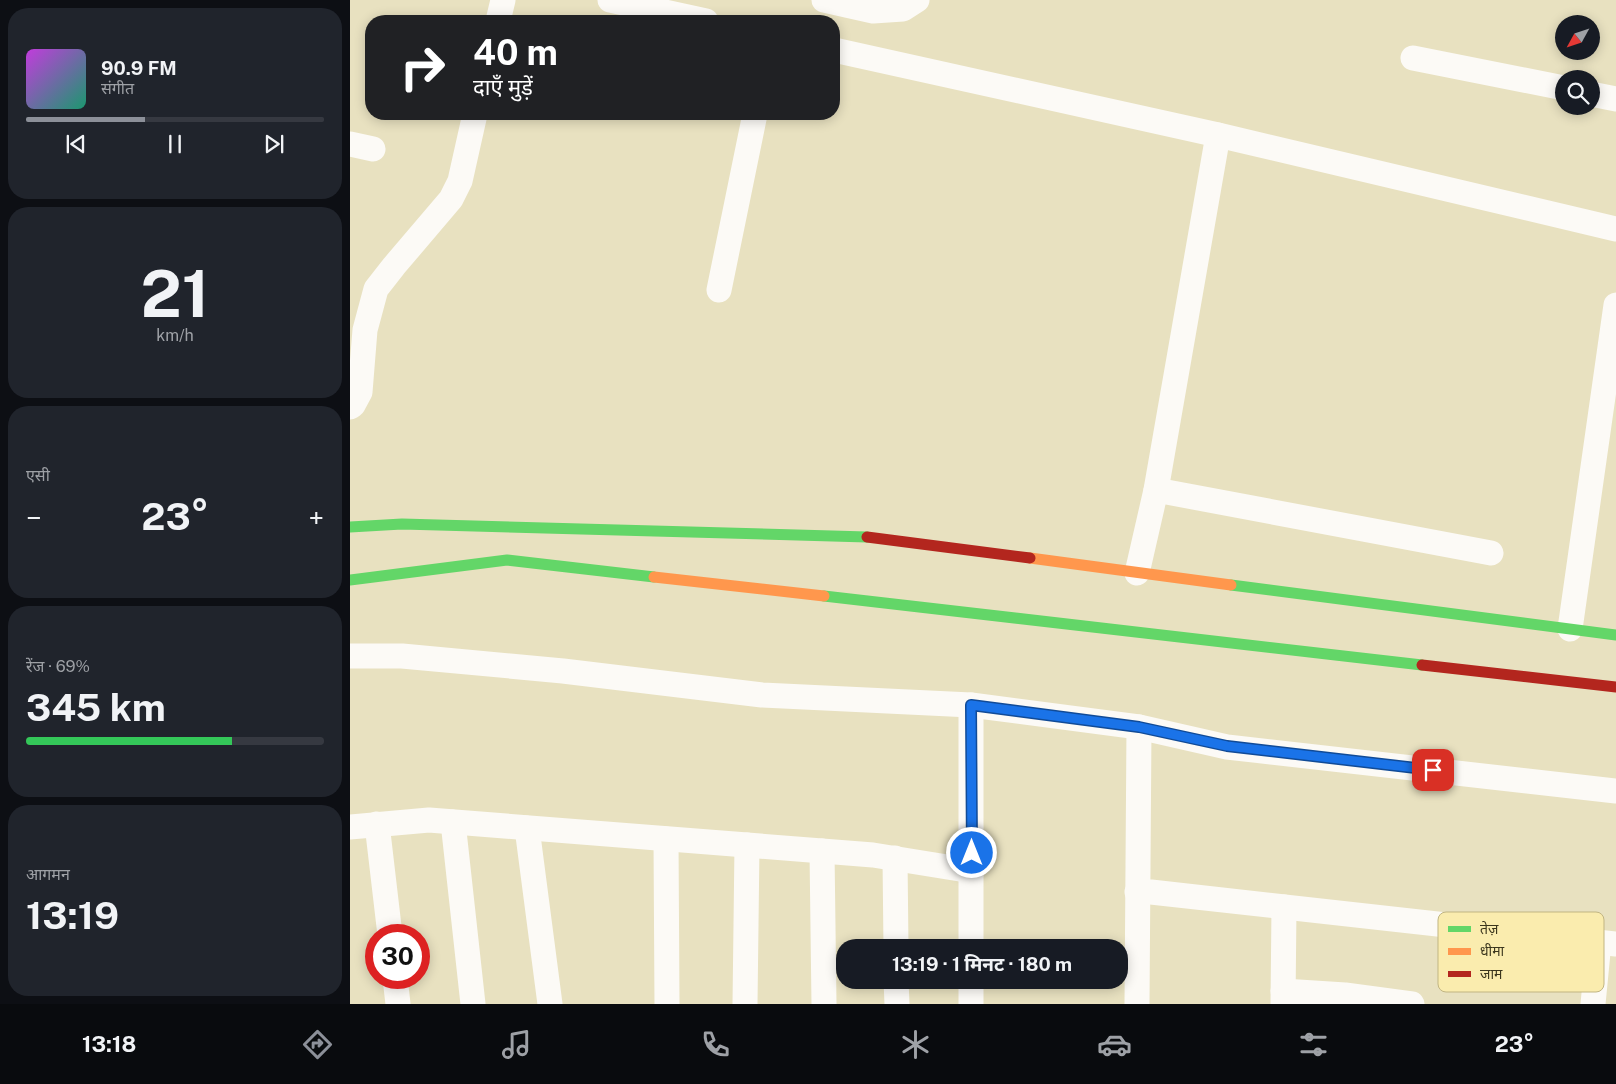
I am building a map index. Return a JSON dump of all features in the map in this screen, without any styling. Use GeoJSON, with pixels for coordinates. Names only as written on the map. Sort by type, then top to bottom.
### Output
{"type":"FeatureCollection","features":[{"type":"Feature","properties":{"kind":"main road"},"geometry":{"type":"LineString","coordinates":[[350,527],[402,524],[865,537],[1616,635]]}},
{"type":"Feature","properties":{"kind":"main road"},"geometry":{"type":"LineString","coordinates":[[350,580],[507,560],[1616,688]]}},
{"type":"Feature","properties":{"kind":"street"},"geometry":{"type":"LineString","coordinates":[[499,15],[503,0]]}},
{"type":"Feature","properties":{"kind":"street"},"geometry":{"type":"LineString","coordinates":[[610,0],[679,15]]}},
{"type":"Feature","properties":{"kind":"street"},"geometry":{"type":"LineString","coordinates":[[824,0],[873,11],[903,9],[917,0]]}},
{"type":"Feature","properties":{"kind":"street"},"geometry":{"type":"LineString","coordinates":[[840,51],[1218,135],[1616,229]]}},
{"type":"Feature","properties":{"kind":"street"},"geometry":{"type":"LineString","coordinates":[[1413,58],[1555,86]]}},
{"type":"Feature","properties":{"kind":"street"},"geometry":{"type":"LineString","coordinates":[[1600,96],[1616,99]]}},
{"type":"Feature","properties":{"kind":"street"},"geometry":{"type":"LineString","coordinates":[[350,407],[360,392],[365,330],[376,289],[451,199],[460,181],[474,120]]}},
{"type":"Feature","properties":{"kind":"street"},"geometry":{"type":"LineString","coordinates":[[719,290],[754,120]]}},
{"type":"Feature","properties":{"kind":"street"},"geometry":{"type":"LineString","coordinates":[[1138,573],[1156,490],[1218,135]]}},
{"type":"Feature","properties":{"kind":"street"},"geometry":{"type":"LineString","coordinates":[[1570,629],[1607,425],[1616,305]]}},
{"type":"Feature","properties":{"kind":"street"},"geometry":{"type":"LineString","coordinates":[[1156,490],[1491,553]]}},
{"type":"Feature","properties":{"kind":"street"},"geometry":{"type":"LineString","coordinates":[[350,656],[402,656],[563,671],[762,695],[971,705],[1139,727],[1227,746],[1616,791]]}},
{"type":"Feature","properties":{"kind":"street"},"geometry":{"type":"LineString","coordinates":[[971,705],[971,939]]}},
{"type":"Feature","properties":{"kind":"street"},"geometry":{"type":"LineString","coordinates":[[1137,1004],[1139,727]]}},
{"type":"Feature","properties":{"kind":"street"},"geometry":{"type":"LineString","coordinates":[[350,827],[430,820],[822,851],[895,858],[972,871]]}},
{"type":"Feature","properties":{"kind":"street"},"geometry":{"type":"LineString","coordinates":[[453,822],[473,1004]]}},
{"type":"Feature","properties":{"kind":"street"},"geometry":{"type":"LineString","coordinates":[[377,824],[389,924]]}},
{"type":"Feature","properties":{"kind":"street"},"geometry":{"type":"LineString","coordinates":[[527,828],[550,1004]]}},
{"type":"Feature","properties":{"kind":"street"},"geometry":{"type":"LineString","coordinates":[[666,839],[667,1004]]}},
{"type":"Feature","properties":{"kind":"street"},"geometry":{"type":"LineString","coordinates":[[745,1004],[747,845]]}},
{"type":"Feature","properties":{"kind":"street"},"geometry":{"type":"LineString","coordinates":[[822,851],[824,1004]]}},
{"type":"Feature","properties":{"kind":"street"},"geometry":{"type":"LineString","coordinates":[[895,858],[896,939]]}},
{"type":"Feature","properties":{"kind":"street"},"geometry":{"type":"LineString","coordinates":[[1137,892],[1438,924]]}},
{"type":"Feature","properties":{"kind":"street"},"geometry":{"type":"LineString","coordinates":[[1284,907],[1283,997],[1345,995],[1412,1004]]}},
{"type":"Feature","properties":{"kind":"street"},"geometry":{"type":"LineString","coordinates":[[1604,959],[1608,943]]}},
{"type":"Feature","properties":{"kind":"street"},"geometry":{"type":"LineString","coordinates":[[396,989],[398,1004]]}},
{"type":"Feature","properties":{"kind":"street"},"geometry":{"type":"LineString","coordinates":[[896,989],[897,1004]]}},
{"type":"Feature","properties":{"kind":"street"},"geometry":{"type":"LineString","coordinates":[[971,989],[971,1004]]}},
{"type":"Feature","properties":{"kind":"traffic: fast"},"geometry":{"type":"LineString","coordinates":[[350,527],[402,524],[867,537]]}},
{"type":"Feature","properties":{"kind":"traffic: fast"},"geometry":{"type":"LineString","coordinates":[[350,580],[507,560],[654,577]]}},
{"type":"Feature","properties":{"kind":"traffic: fast"},"geometry":{"type":"LineString","coordinates":[[1231,585],[1616,635]]}},
{"type":"Feature","properties":{"kind":"traffic: fast"},"geometry":{"type":"LineString","coordinates":[[824,596],[1422,665]]}},
{"type":"Feature","properties":{"kind":"traffic: slow"},"geometry":{"type":"LineString","coordinates":[[1030,558],[1231,585]]}},
{"type":"Feature","properties":{"kind":"traffic: slow"},"geometry":{"type":"LineString","coordinates":[[654,577],[824,596]]}},
{"type":"Feature","properties":{"kind":"traffic: jam"},"geometry":{"type":"LineString","coordinates":[[867,537],[1030,558]]}},
{"type":"Feature","properties":{"kind":"traffic: jam"},"geometry":{"type":"LineString","coordinates":[[1422,665],[1616,687]]}},
{"type":"Feature","properties":{"kind":"route"},"geometry":{"type":"LineString","coordinates":[[972,853],[971,705],[1139,727],[1227,746],[1433,770]]}}]}
